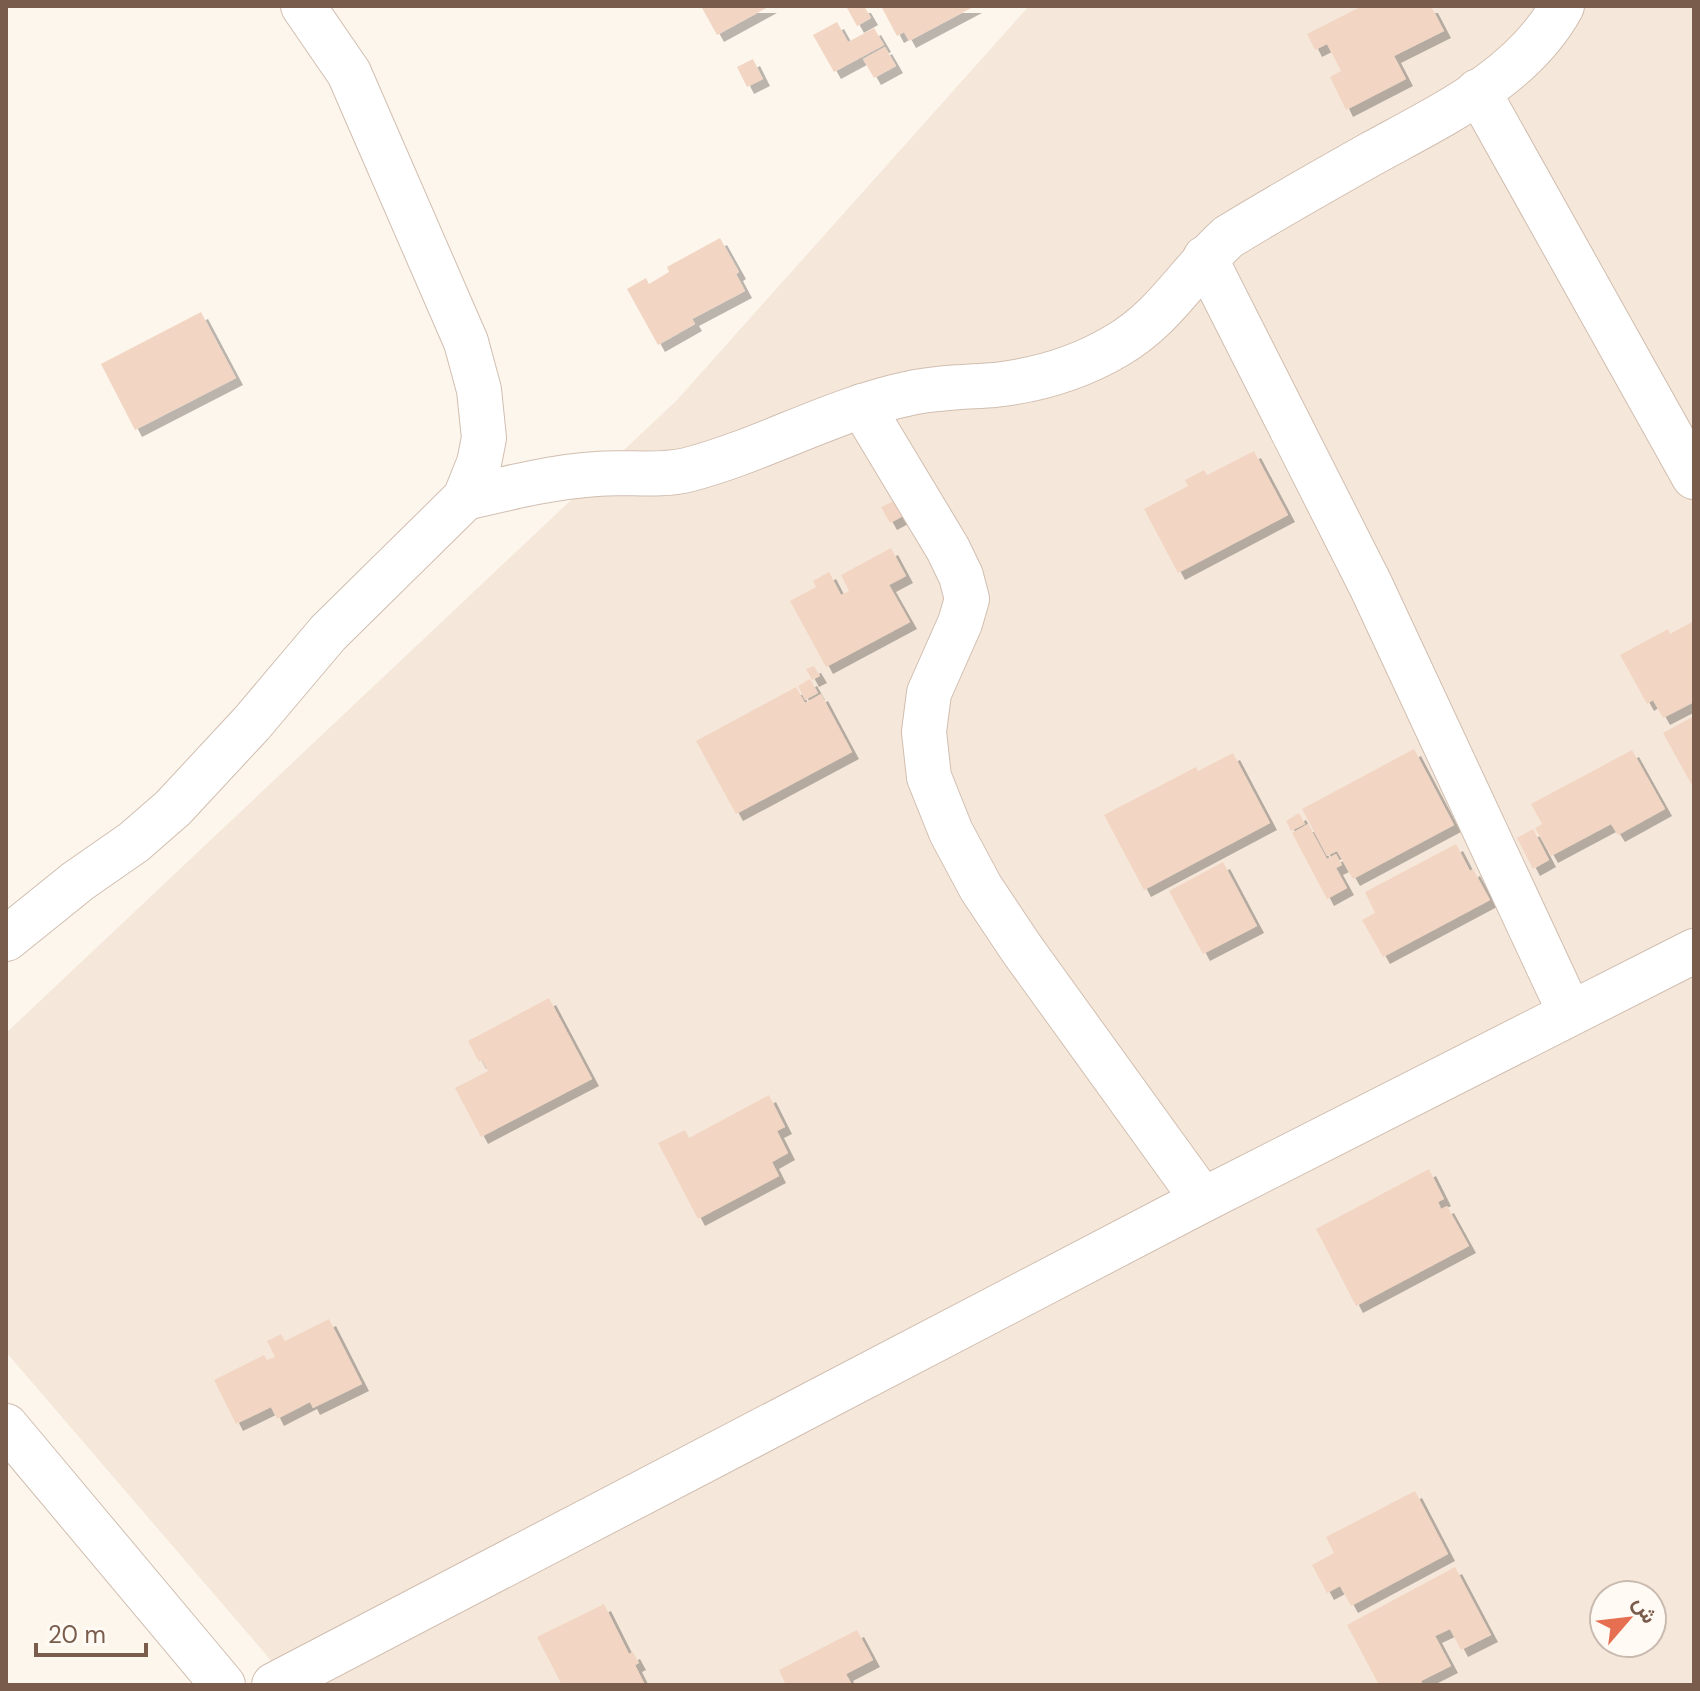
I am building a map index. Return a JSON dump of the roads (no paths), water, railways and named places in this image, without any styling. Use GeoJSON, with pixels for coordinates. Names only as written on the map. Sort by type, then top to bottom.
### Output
{"type":"FeatureCollection","features":[{"type":"Feature","properties":{"kind":"street"},"geometry":{"type":"LineString","coordinates":[[6,939],[78,881],[134,842],[173,808],[242,734],[328,633],[465,498],[479,463],[484,438],[479,390],[466,342],[349,73],[303,6]]}},
{"type":"Feature","properties":{"kind":"street"},"geometry":{"type":"LineString","coordinates":[[465,498],[553,478],[598,473],[681,471],[756,449],[862,406],[912,392],[1044,377],[1085,363],[1143,329],[1185,287],[1205,258],[1228,237],[1478,91],[1531,49],[1550,28],[1562,6]]}},
{"type":"Feature","properties":{"kind":"street"},"geometry":{"type":"LineString","coordinates":[[1478,91],[1694,477]]}},
{"type":"Feature","properties":{"kind":"street"},"geometry":{"type":"LineString","coordinates":[[1205,258],[1390,625],[1570,1013]]}},
{"type":"Feature","properties":{"kind":"street"},"geometry":{"type":"LineString","coordinates":[[862,406],[948,549],[961,576],[967,599],[960,623],[929,693],[924,732],[929,777],[951,832],[981,888],[1021,948],[1203,1200]]}},
{"type":"Feature","properties":{"kind":"street"},"geometry":{"type":"LineString","coordinates":[[274,1685],[1203,1200],[1694,951]]}},
{"type":"Feature","properties":{"kind":"street"},"geometry":{"type":"LineString","coordinates":[[6,1426],[223,1685]]}}]}
